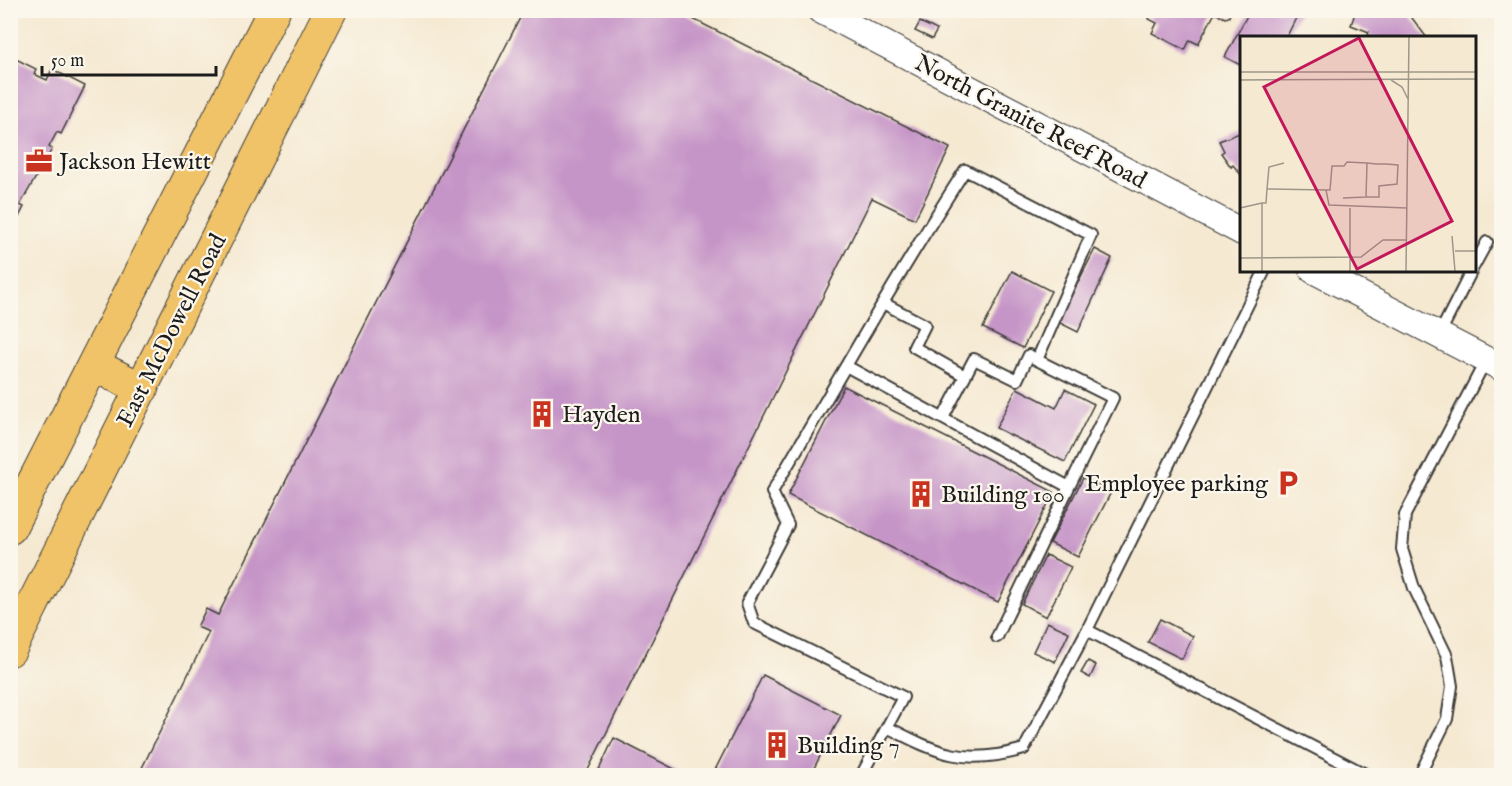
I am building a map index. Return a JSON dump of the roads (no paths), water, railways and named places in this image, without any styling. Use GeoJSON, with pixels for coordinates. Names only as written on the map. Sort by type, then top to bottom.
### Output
{"type":"FeatureCollection","features":[{"type":"Feature","properties":{"kind":"main road"},"geometry":{"type":"LineString","coordinates":[[10,528],[274,10]]}},
{"type":"Feature","properties":{"kind":"main road","name":"East McDowell Road"},"geometry":{"type":"LineString","coordinates":[[10,650],[332,10]]}},
{"type":"Feature","properties":{"kind":"main road"},"geometry":{"type":"LineString","coordinates":[[94,365],[142,389]]}},
{"type":"Feature","properties":{"kind":"street","name":"North Granite Reef Road"},"geometry":{"type":"LineString","coordinates":[[820,10],[1240,231]]}},
{"type":"Feature","properties":{"kind":"street"},"geometry":{"type":"LineString","coordinates":[[1317,272],[1494,364]]}},
{"type":"Feature","properties":{"kind":"lane"},"geometry":{"type":"LineString","coordinates":[[861,776],[903,698],[754,623],[747,603],[788,525],[772,492],[883,303],[965,170],[1091,235],[1037,360]]}},
{"type":"Feature","properties":{"kind":"lane"},"geometry":{"type":"LineString","coordinates":[[1476,262],[1487,242]]}},
{"type":"Feature","properties":{"kind":"lane"},"geometry":{"type":"LineString","coordinates":[[887,727],[928,748],[963,758],[996,757],[1024,749],[1088,630],[1264,272]]}},
{"type":"Feature","properties":{"kind":"lane"},"geometry":{"type":"LineString","coordinates":[[1438,335],[1471,272]]}},
{"type":"Feature","properties":{"kind":"lane"},"geometry":{"type":"LineString","coordinates":[[883,303],[925,325],[914,347],[965,376]]}},
{"type":"Feature","properties":{"kind":"lane"},"geometry":{"type":"LineString","coordinates":[[943,418],[974,359],[1017,380],[1029,355],[1113,398],[996,637]]}},
{"type":"Feature","properties":{"kind":"lane"},"geometry":{"type":"LineString","coordinates":[[1419,776],[1447,719],[1452,686],[1447,656],[1414,588],[1402,549],[1404,515],[1494,364]]}},
{"type":"Feature","properties":{"kind":"lane"},"geometry":{"type":"LineString","coordinates":[[846,366],[1069,487]]}},
{"type":"Feature","properties":{"kind":"lane"},"geometry":{"type":"LineString","coordinates":[[1088,630],[1369,776]]}},
{"type":"Feature","properties":{"kind":"place","name":"Jackson Hewitt"},"geometry":{"type":"Point","coordinates":[39,161]}},
{"type":"Feature","properties":{"kind":"place","name":"Hayden"},"geometry":{"type":"Point","coordinates":[542,414]}},
{"type":"Feature","properties":{"kind":"place","name":"Employee parking"},"geometry":{"type":"Point","coordinates":[1288,483]}},
{"type":"Feature","properties":{"kind":"place","name":"Building 100"},"geometry":{"type":"Point","coordinates":[921,494]}},
{"type":"Feature","properties":{"kind":"place","name":"Building 7"},"geometry":{"type":"Point","coordinates":[777,745]}}]}
